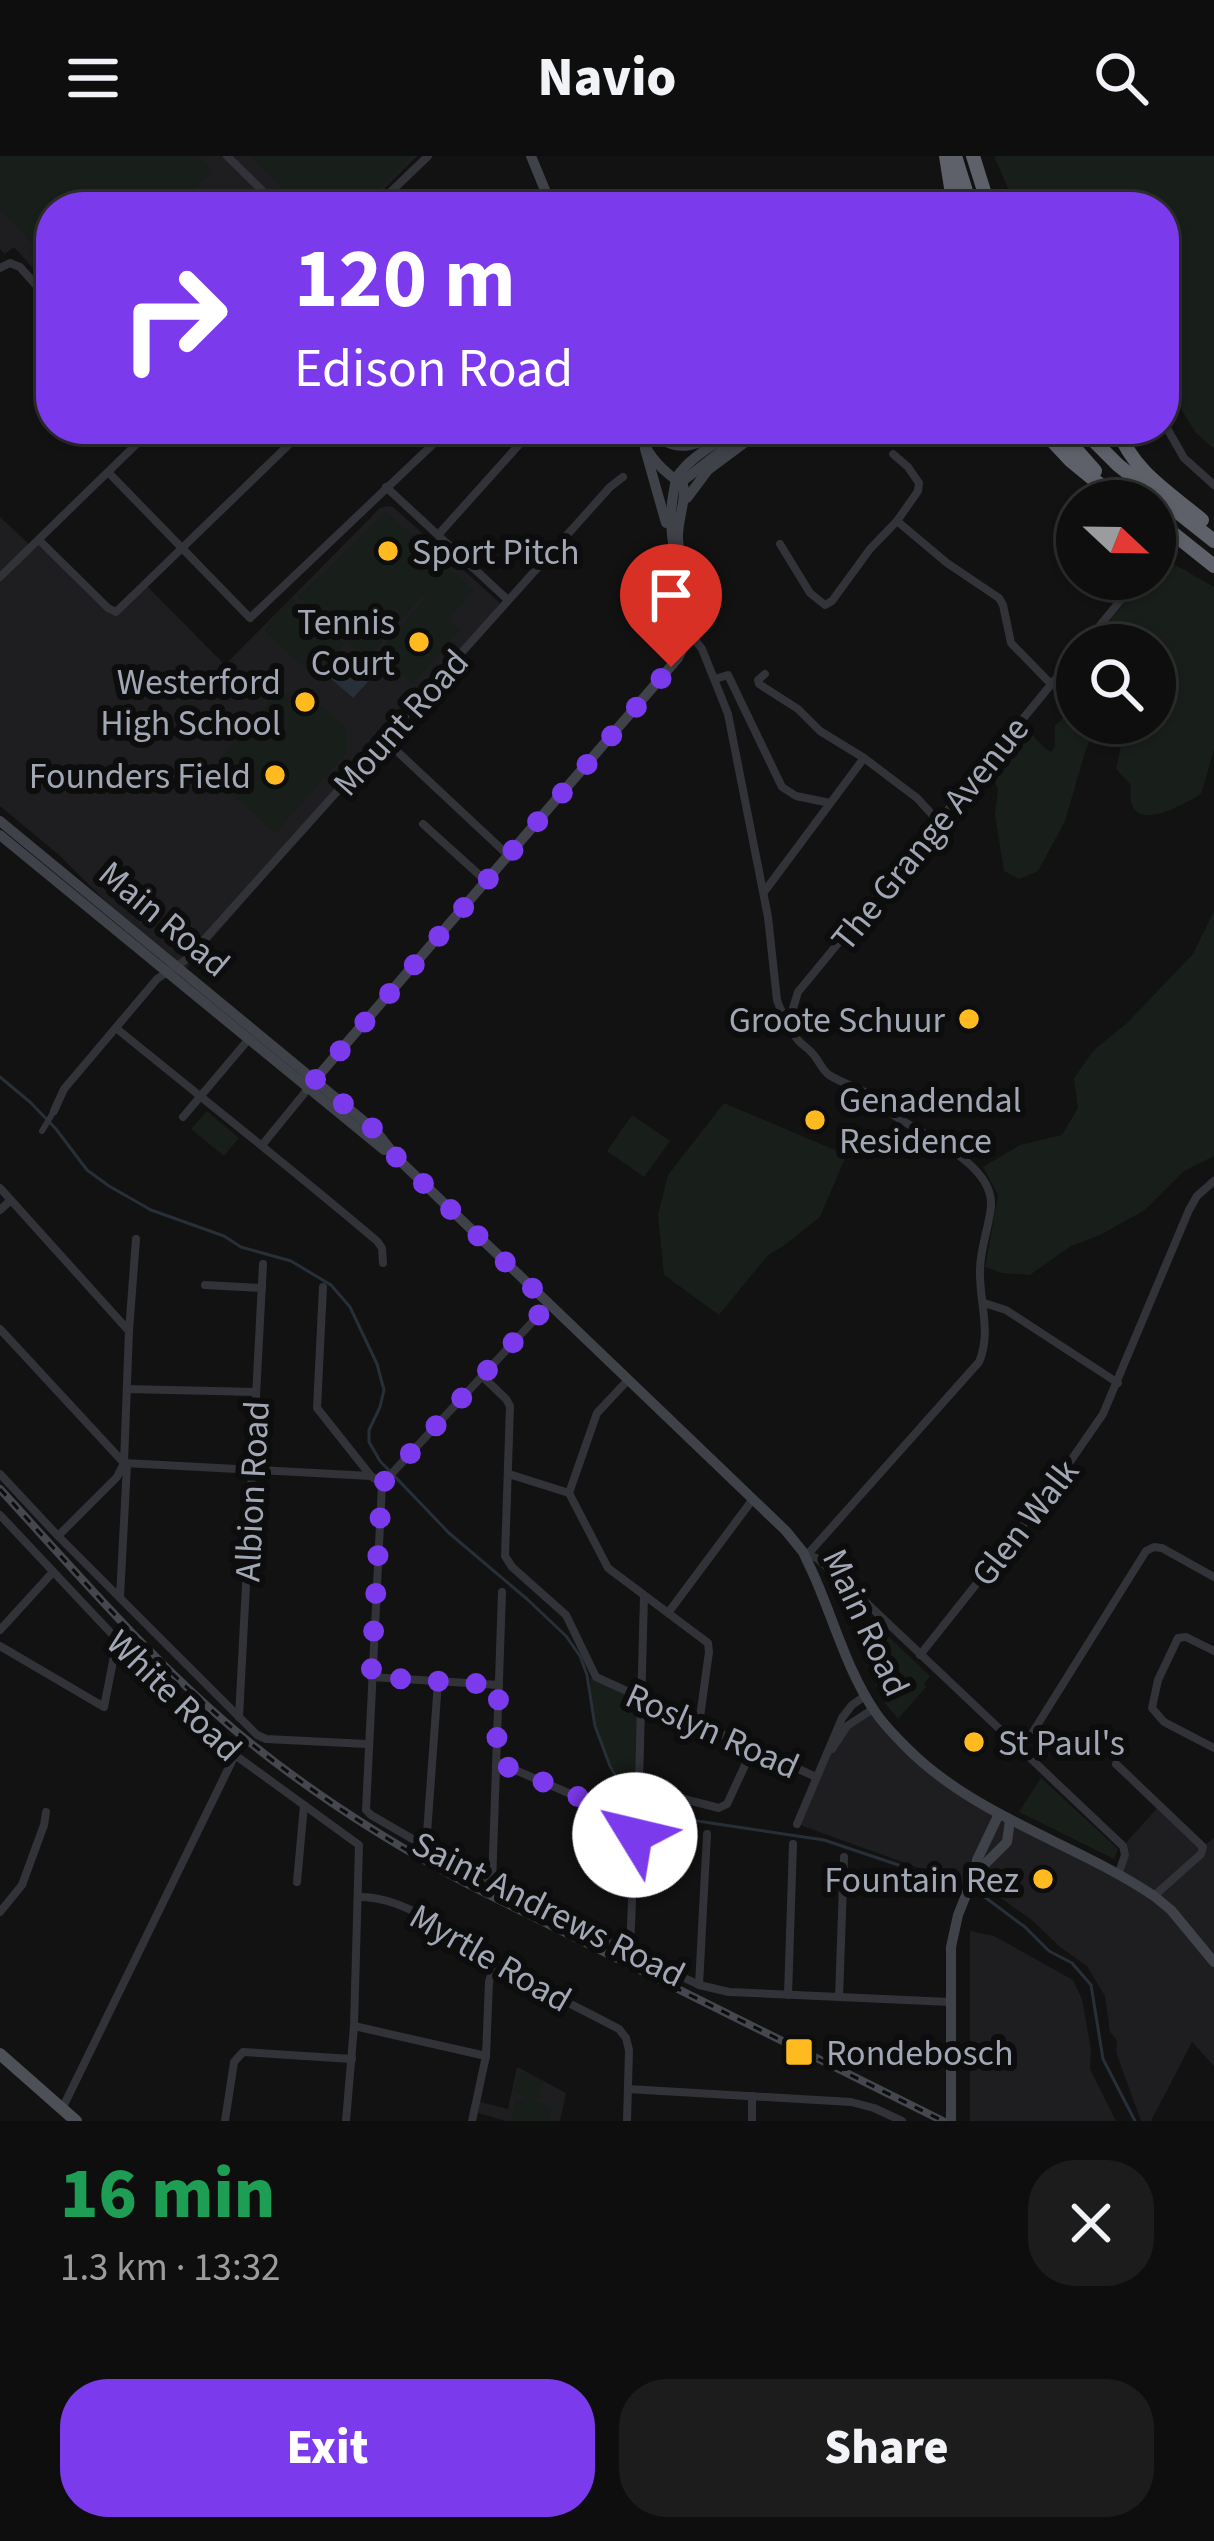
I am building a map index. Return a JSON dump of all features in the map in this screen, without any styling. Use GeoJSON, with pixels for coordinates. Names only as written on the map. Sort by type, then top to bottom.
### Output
{"type":"FeatureCollection","features":[{"type":"Feature","properties":{"kind":"highway"},"geometry":{"type":"LineString","coordinates":[[950,156],[953,192]]}},
{"type":"Feature","properties":{"kind":"highway"},"geometry":{"type":"LineString","coordinates":[[950,156],[965,192]]}},
{"type":"Feature","properties":{"kind":"highway"},"geometry":{"type":"LineString","coordinates":[[973,156],[984,192]]}},
{"type":"Feature","properties":{"kind":"highway"},"geometry":{"type":"LineString","coordinates":[[1056,444],[1094,480]]}},
{"type":"Feature","properties":{"kind":"highway"},"geometry":{"type":"LineString","coordinates":[[1071,444],[1106,480]]}},
{"type":"Feature","properties":{"kind":"highway"},"geometry":{"type":"LineString","coordinates":[[1097,444],[1214,541]]}},
{"type":"Feature","properties":{"kind":"highway"},"geometry":{"type":"LineString","coordinates":[[1126,444],[1137,465],[1214,530]]}},
{"type":"Feature","properties":{"kind":"highway"},"geometry":{"type":"LineString","coordinates":[[1176,536],[1214,566]]}},
{"type":"Feature","properties":{"kind":"main road"},"geometry":{"type":"LineString","coordinates":[[531,156],[546,192]]}},
{"type":"Feature","properties":{"kind":"main road"},"geometry":{"type":"LineString","coordinates":[[644,444],[670,538],[685,633]]}},
{"type":"Feature","properties":{"kind":"main road"},"geometry":{"type":"LineString","coordinates":[[311,1084],[671,667],[691,609],[678,538],[686,489],[649,444]]}},
{"type":"Feature","properties":{"kind":"main road"},"geometry":{"type":"LineString","coordinates":[[670,538],[680,478],[716,444]]}},
{"type":"Feature","properties":{"kind":"main road"},"geometry":{"type":"LineString","coordinates":[[680,478],[733,444]]}},
{"type":"Feature","properties":{"kind":"main road"},"geometry":{"type":"LineString","coordinates":[[682,506],[708,470],[741,444]]}},
{"type":"Feature","properties":{"kind":"main road"},"geometry":{"type":"LineString","coordinates":[[645,448],[659,467],[680,478]]}},
{"type":"Feature","properties":{"kind":"main road","name":"Main Road"},"geometry":{"type":"LineString","coordinates":[[0,821],[248,1040],[311,1084]]}},
{"type":"Feature","properties":{"kind":"main road","name":"Main Road"},"geometry":{"type":"LineString","coordinates":[[0,835],[397,1158],[786,1531],[805,1553],[873,1709],[938,1777],[1154,1896],[1172,1910],[1214,1962]]}},
{"type":"Feature","properties":{"kind":"main road"},"geometry":{"type":"LineString","coordinates":[[1004,1817],[1007,1842]]}},
{"type":"Feature","properties":{"kind":"main road"},"geometry":{"type":"LineString","coordinates":[[951,2121],[950,1954],[976,1860],[1004,1817]]}},
{"type":"Feature","properties":{"kind":"main road"},"geometry":{"type":"LineString","coordinates":[[974,1875],[1007,1842],[1039,1835]]}},
{"type":"Feature","properties":{"kind":"main road"},"geometry":{"type":"LineString","coordinates":[[0,2054],[76,2121]]}},
{"type":"Feature","properties":{"kind":"street"},"geometry":{"type":"LineString","coordinates":[[227,156],[264,192]]}},
{"type":"Feature","properties":{"kind":"street"},"geometry":{"type":"LineString","coordinates":[[391,192],[428,156]]}},
{"type":"Feature","properties":{"kind":"street"},"geometry":{"type":"LineString","coordinates":[[0,268],[10,263],[20,267],[36,285]]}},
{"type":"Feature","properties":{"kind":"street"},"geometry":{"type":"LineString","coordinates":[[0,577],[137,444]]}},
{"type":"Feature","properties":{"kind":"street"},"geometry":{"type":"LineString","coordinates":[[39,540],[113,612],[290,444]]}},
{"type":"Feature","properties":{"kind":"street"},"geometry":{"type":"LineString","coordinates":[[108,472],[248,618],[433,444]]}},
{"type":"Feature","properties":{"kind":"street"},"geometry":{"type":"LineString","coordinates":[[438,535],[520,444]]}},
{"type":"Feature","properties":{"kind":"street"},"geometry":{"type":"LineString","coordinates":[[1176,444],[1214,485]]}},
{"type":"Feature","properties":{"kind":"street"},"geometry":{"type":"LineString","coordinates":[[780,544],[810,593],[821,604],[828,604],[918,491],[920,483],[892,454]]}},
{"type":"Feature","properties":{"kind":"street","name":"Mount Road"},"geometry":{"type":"LineString","coordinates":[[54,1111],[64,1089],[116,1028],[170,969],[187,959],[623,477]]}},
{"type":"Feature","properties":{"kind":"street"},"geometry":{"type":"LineString","coordinates":[[386,487],[508,600]]}},
{"type":"Feature","properties":{"kind":"street"},"geometry":{"type":"LineString","coordinates":[[897,521],[999,598],[1011,643],[1052,684]]}},
{"type":"Feature","properties":{"kind":"street"},"geometry":{"type":"LineString","coordinates":[[1101,624],[1121,600]]}},
{"type":"Feature","properties":{"kind":"street"},"geometry":{"type":"LineString","coordinates":[[685,633],[702,649],[728,714],[763,893],[777,1000],[790,1018],[795,1038],[829,1075],[874,1096],[892,1114],[951,1150],[978,1172],[990,1192],[980,1263],[985,1340],[975,1370],[805,1553],[823,1563],[1123,1846],[1118,1875]]}},
{"type":"Feature","properties":{"kind":"street"},"geometry":{"type":"LineString","coordinates":[[765,674],[759,684],[917,798],[939,822]]}},
{"type":"Feature","properties":{"kind":"street"},"geometry":{"type":"LineString","coordinates":[[715,679],[728,675],[782,787],[796,796],[830,803]]}},
{"type":"Feature","properties":{"kind":"street","name":"The Grange Avenue"},"geometry":{"type":"LineString","coordinates":[[790,1018],[798,992],[1056,679]]}},
{"type":"Feature","properties":{"kind":"street"},"geometry":{"type":"LineString","coordinates":[[385,740],[509,856]]}},
{"type":"Feature","properties":{"kind":"street"},"geometry":{"type":"LineString","coordinates":[[763,893],[864,758]]}},
{"type":"Feature","properties":{"kind":"street"},"geometry":{"type":"LineString","coordinates":[[423,824],[487,882]]}},
{"type":"Feature","properties":{"kind":"street"},"geometry":{"type":"LineString","coordinates":[[116,1028],[376,1241],[384,1252],[383,1263]]}},
{"type":"Feature","properties":{"kind":"street"},"geometry":{"type":"LineString","coordinates":[[183,1117],[248,1040]]}},
{"type":"Feature","properties":{"kind":"street"},"geometry":{"type":"LineString","coordinates":[[262,1144],[311,1084]]}},
{"type":"Feature","properties":{"kind":"street"},"geometry":{"type":"LineString","coordinates":[[42,1131],[54,1111]]}},
{"type":"Feature","properties":{"kind":"street","name":"Glen Walk"},"geometry":{"type":"LineString","coordinates":[[920,1655],[1063,1473],[1103,1414],[1189,1210],[1214,1181]]}},
{"type":"Feature","properties":{"kind":"street"},"geometry":{"type":"LineString","coordinates":[[0,1188],[129,1331]]}},
{"type":"Feature","properties":{"kind":"street"},"geometry":{"type":"LineString","coordinates":[[0,1210],[11,1200]]}},
{"type":"Feature","properties":{"kind":"street"},"geometry":{"type":"LineString","coordinates":[[120,1597],[136,1239]]}},
{"type":"Feature","properties":{"kind":"street","name":"Albion Road"},"geometry":{"type":"LineString","coordinates":[[239,1718],[263,1264]]}},
{"type":"Feature","properties":{"kind":"street"},"geometry":{"type":"LineString","coordinates":[[205,1285],[262,1288]]}},
{"type":"Feature","properties":{"kind":"street"},"geometry":{"type":"LineString","coordinates":[[323,1287],[317,1408],[371,1476]]}},
{"type":"Feature","properties":{"kind":"street"},"geometry":{"type":"LineString","coordinates":[[983,1303],[1006,1310],[1118,1383]]}},
{"type":"Feature","properties":{"kind":"street"},"geometry":{"type":"LineString","coordinates":[[0,1474],[257,1735],[368,1744],[385,1481],[549,1304]]}},
{"type":"Feature","properties":{"kind":"street"},"geometry":{"type":"LineString","coordinates":[[0,1329],[126,1463],[371,1476],[385,1481]]}},
{"type":"Feature","properties":{"kind":"street","name":"Roslyn Road"},"geometry":{"type":"LineString","coordinates":[[482,1376],[510,1406],[504,1550],[508,1562],[566,1615],[596,1677],[816,1777]]}},
{"type":"Feature","properties":{"kind":"street"},"geometry":{"type":"LineString","coordinates":[[569,1493],[597,1413],[628,1380]]}},
{"type":"Feature","properties":{"kind":"street"},"geometry":{"type":"LineString","coordinates":[[127,1389],[256,1392]]}},
{"type":"Feature","properties":{"kind":"street"},"geometry":{"type":"LineString","coordinates":[[58,1536],[126,1463]]}},
{"type":"Feature","properties":{"kind":"street"},"geometry":{"type":"LineString","coordinates":[[509,1474],[569,1493],[605,1564],[705,1640],[709,1646],[699,1724]]}},
{"type":"Feature","properties":{"kind":"street"},"geometry":{"type":"LineString","coordinates":[[668,1613],[753,1499]]}},
{"type":"Feature","properties":{"kind":"street","name":"White Road"},"geometry":{"type":"LineString","coordinates":[[0,1515],[157,1682],[236,1755],[357,1842],[359,1897]]}},
{"type":"Feature","properties":{"kind":"street"},"geometry":{"type":"LineString","coordinates":[[1021,1751],[1143,1554],[1162,1548],[1214,1577]]}},
{"type":"Feature","properties":{"kind":"street"},"geometry":{"type":"LineString","coordinates":[[0,1630],[53,1572]]}},
{"type":"Feature","properties":{"kind":"street"},"geometry":{"type":"LineString","coordinates":[[492,1885],[502,1592]]}},
{"type":"Feature","properties":{"kind":"street"},"geometry":{"type":"LineString","coordinates":[[644,1596],[640,1784],[714,1808],[724,1807],[753,1748]]}},
{"type":"Feature","properties":{"kind":"street"},"geometry":{"type":"LineString","coordinates":[[1214,1651],[1186,1637],[1178,1638],[1157,1680],[1152,1708],[1164,1722],[1214,1748]]}},
{"type":"Feature","properties":{"kind":"street"},"geometry":{"type":"LineString","coordinates":[[0,1646],[102,1707],[117,1641]]}},
{"type":"Feature","properties":{"kind":"street"},"geometry":{"type":"LineString","coordinates":[[371,1677],[499,1685]]}},
{"type":"Feature","properties":{"kind":"street"},"geometry":{"type":"LineString","coordinates":[[425,1847],[438,1682]]}},
{"type":"Feature","properties":{"kind":"street"},"geometry":{"type":"LineString","coordinates":[[797,1824],[842,1718],[865,1696]]}},
{"type":"Feature","properties":{"kind":"street"},"geometry":{"type":"LineString","coordinates":[[822,1764],[847,1726],[873,1709]]}},
{"type":"Feature","properties":{"kind":"street","name":"Saint Andrews Road"},"geometry":{"type":"LineString","coordinates":[[368,1744],[368,1812],[492,1885],[699,1985],[729,1992],[950,2002]]}},
{"type":"Feature","properties":{"kind":"street"},"geometry":{"type":"LineString","coordinates":[[62,2109],[236,1755]]}},
{"type":"Feature","properties":{"kind":"street"},"geometry":{"type":"LineString","coordinates":[[496,1762],[635,1822],[630,1952]]}},
{"type":"Feature","properties":{"kind":"street"},"geometry":{"type":"LineString","coordinates":[[1116,1764],[1203,1847],[1202,1854],[1154,1896]]}},
{"type":"Feature","properties":{"kind":"street"},"geometry":{"type":"LineString","coordinates":[[297,1882],[304,1804]]}},
{"type":"Feature","properties":{"kind":"street"},"geometry":{"type":"LineString","coordinates":[[0,1912],[24,1881],[46,1812]]}},
{"type":"Feature","properties":{"kind":"street"},"geometry":{"type":"LineString","coordinates":[[699,1985],[707,1834]]}},
{"type":"Feature","properties":{"kind":"street"},"geometry":{"type":"LineString","coordinates":[[788,1995],[793,1844]]}},
{"type":"Feature","properties":{"kind":"street"},"geometry":{"type":"LineString","coordinates":[[839,1997],[844,1857]]}},
{"type":"Feature","properties":{"kind":"street"},"geometry":{"type":"LineString","coordinates":[[346,2121],[359,1897]]}},
{"type":"Feature","properties":{"kind":"street","name":"Myrtle Road"},"geometry":{"type":"LineString","coordinates":[[359,1897],[390,1900],[619,2029],[628,2044],[628,2090]]}},
{"type":"Feature","properties":{"kind":"street"},"geometry":{"type":"LineString","coordinates":[[472,2121],[486,2056],[489,1982],[495,1962]]}},
{"type":"Feature","properties":{"kind":"street"},"geometry":{"type":"LineString","coordinates":[[354,2026],[486,2056]]}},
{"type":"Feature","properties":{"kind":"street"},"geometry":{"type":"LineString","coordinates":[[226,2121],[234,2062],[243,2052],[352,2059]]}},
{"type":"Feature","properties":{"kind":"street"},"geometry":{"type":"LineString","coordinates":[[627,2121],[628,2090],[836,2101],[862,2104],[902,2121]]}},
{"type":"Feature","properties":{"kind":"street"},"geometry":{"type":"LineString","coordinates":[[752,2096],[752,2121]]}},
{"type":"Feature","properties":{"kind":"shaded area"},"geometry":{"type":"Polygon","coordinates":[[[0,156],[417,156],[381,192],[36,192],[36,271],[14,247],[5,254],[0,249],[0,156]]]}},
{"type":"Feature","properties":{"kind":"shaded area"},"geometry":{"type":"Polygon","coordinates":[[[0,156],[198,156],[212,171],[192,192],[36,192],[36,247],[0,210],[0,156]]]}},
{"type":"Feature","properties":{"kind":"shaded area"},"geometry":{"type":"Polygon","coordinates":[[[251,156],[412,156],[376,192],[286,192],[251,156]]]}},
{"type":"Feature","properties":{"kind":"shaded area"},"geometry":{"type":"Polygon","coordinates":[[[994,156],[1214,156],[1214,449],[1196,433],[1179,406],[1179,192],[1010,192],[994,156]]]}},
{"type":"Feature","properties":{"kind":"shaded area","name":"Westerford High School"},"geometry":{"type":"Polygon","coordinates":[[[388,506],[500,607],[185,970],[177,972],[59,855],[0,806],[0,517],[31,546],[39,540],[113,612],[146,585],[225,665],[380,508],[388,506]]]}},
{"type":"Feature","properties":{"kind":"shaded area","name":"Sport Pitch"},"geometry":{"type":"Polygon","coordinates":[[[386,512],[473,590],[449,618],[422,596],[366,659],[298,597],[386,512]]]}},
{"type":"Feature","properties":{"kind":"shaded area"},"geometry":{"type":"Polygon","coordinates":[[[1176,565],[1214,587],[1214,750],[1201,794],[1154,815],[1136,811],[1131,785],[1116,769],[1121,744],[1176,744],[1176,624],[1107,624],[1127,600],[1176,600],[1176,565]]]}},
{"type":"Feature","properties":{"kind":"shaded area","name":"Tennis Court"},"geometry":{"type":"Polygon","coordinates":[[[292,598],[344,644],[315,677],[264,630],[292,598]]]}},
{"type":"Feature","properties":{"kind":"shaded area","name":"Tennis Court"},"geometry":{"type":"Polygon","coordinates":[[[424,600],[460,630],[413,684],[378,653],[424,600]]]}},
{"type":"Feature","properties":{"kind":"shaded area"},"geometry":{"type":"Polygon","coordinates":[[[343,660],[368,682],[353,698],[328,676],[343,660]]]}},
{"type":"Feature","properties":{"kind":"shaded area","name":"Founders Field"},"geometry":{"type":"Polygon","coordinates":[[[300,689],[347,728],[347,752],[275,833],[230,791],[220,759],[274,698],[300,689]]]}},
{"type":"Feature","properties":{"kind":"shaded area"},"geometry":{"type":"Polygon","coordinates":[[[1055,726],[1056,744],[1088,744],[1065,821],[1038,871],[1019,879],[1004,871],[995,815],[998,789],[989,769],[1025,727],[1051,752],[1055,726]]]}},
{"type":"Feature","properties":{"kind":"shaded area"},"geometry":{"type":"Polygon","coordinates":[[[1214,911],[1214,1156],[1184,1171],[1145,1210],[1071,1246],[1030,1275],[985,1267],[998,1195],[983,1167],[1020,1145],[1062,1135],[1078,1108],[1074,1078],[1094,1050],[1193,954],[1214,911]]]}},
{"type":"Feature","properties":{"kind":"shaded area"},"geometry":{"type":"Polygon","coordinates":[[[724,1103],[842,1153],[852,1143],[858,1147],[846,1156],[820,1217],[768,1255],[719,1315],[664,1275],[658,1215],[668,1175],[724,1103]]]}},
{"type":"Feature","properties":{"kind":"shaded area"},"geometry":{"type":"Polygon","coordinates":[[[207,1111],[239,1138],[224,1156],[191,1129],[207,1111]]]}},
{"type":"Feature","properties":{"kind":"shaded area"},"geometry":{"type":"Polygon","coordinates":[[[632,1115],[670,1141],[644,1177],[607,1151],[632,1115]]]}},
{"type":"Feature","properties":{"kind":"shaded area"},"geometry":{"type":"Polygon","coordinates":[[[888,1636],[930,1676],[898,1719],[881,1698],[865,1660],[888,1636]]]}},
{"type":"Feature","properties":{"kind":"shaded area"},"geometry":{"type":"Polygon","coordinates":[[[590,1677],[638,1700],[635,1797],[601,1742],[590,1677]]]}},
{"type":"Feature","properties":{"kind":"shaded area"},"geometry":{"type":"Polygon","coordinates":[[[873,1709],[926,1767],[1117,1875],[1123,1846],[1160,1805],[1203,1846],[1214,1838],[1214,2066],[1192,2042],[1151,2121],[1141,2121],[1116,2052],[1117,2040],[1110,2032],[1105,1996],[1087,1966],[986,1881],[975,1876],[970,1886],[797,1824],[822,1764],[842,1732],[873,1709]]]}},
{"type":"Feature","properties":{"kind":"shaded area"},"geometry":{"type":"Polygon","coordinates":[[[1041,1778],[1118,1849],[1114,1859],[1019,1812],[1041,1778]]]}},
{"type":"Feature","properties":{"kind":"shaded area"},"geometry":{"type":"Polygon","coordinates":[[[970,1931],[994,1936],[1073,1980],[1082,1999],[1090,2069],[1116,2121],[970,2121],[970,1931]]]}},
{"type":"Feature","properties":{"kind":"shaded area"},"geometry":{"type":"Polygon","coordinates":[[[517,2067],[566,2093],[560,2121],[506,2121],[478,2113],[480,2102],[508,2109],[517,2067]]]}},
{"type":"Feature","properties":{"kind":"shaded area"},"geometry":{"type":"Polygon","coordinates":[[[522,2072],[545,2083],[535,2102],[551,2107],[548,2121],[511,2121],[516,2099],[532,2101],[513,2091],[522,2072]]]}},
{"type":"Feature","properties":{"kind":"waterway"},"geometry":{"type":"LineString","coordinates":[[0,1077],[56,1129],[87,1170],[109,1186],[151,1210],[224,1236],[241,1247],[291,1261],[331,1285],[350,1307],[377,1364],[384,1390],[369,1442],[380,1461],[449,1533],[566,1636],[587,1675],[595,1726],[610,1766],[640,1805],[664,1816],[824,1840],[952,1883]]}},
{"type":"Feature","properties":{"kind":"waterway"},"geometry":{"type":"LineString","coordinates":[[982,1895],[1049,1951],[1072,1963],[1091,1985],[1103,2059],[1135,2121]]}},
{"type":"Feature","properties":{"kind":"railway"},"geometry":{"type":"LineString","coordinates":[[0,1489],[114,1614],[205,1704],[264,1754],[348,1814],[467,1884],[943,2121]]}},
{"type":"Feature","properties":{"kind":"place","name":"Sport Pitch"},"geometry":{"type":"Point","coordinates":[388,551]}},
{"type":"Feature","properties":{"kind":"place","name":"Tennis Court"},"geometry":{"type":"Point","coordinates":[419,642]}},
{"type":"Feature","properties":{"kind":"place","name":"Westerford High School"},"geometry":{"type":"Point","coordinates":[305,702]}},
{"type":"Feature","properties":{"kind":"place","name":"Founders Field"},"geometry":{"type":"Point","coordinates":[275,775]}},
{"type":"Feature","properties":{"kind":"place","name":"Groote Schuur"},"geometry":{"type":"Point","coordinates":[969,1019]}},
{"type":"Feature","properties":{"kind":"place","name":"Genadendal Residence"},"geometry":{"type":"Point","coordinates":[815,1120]}},
{"type":"Feature","properties":{"kind":"place","name":"St Paul's"},"geometry":{"type":"Point","coordinates":[974,1742]}},
{"type":"Feature","properties":{"kind":"place","name":"Fountain Rez"},"geometry":{"type":"Point","coordinates":[1043,1879]}},
{"type":"Feature","properties":{"kind":"place","name":"Rondebosch"},"geometry":{"type":"Point","coordinates":[799,2052]}},
{"type":"Feature","properties":{"kind":"route"},"geometry":{"type":"LineString","coordinates":[[635,1835],[631,1819],[496,1762],[499,1685],[371,1677],[382,1484],[549,1304],[397,1158],[376,1131],[315,1080],[671,667]]}}]}
